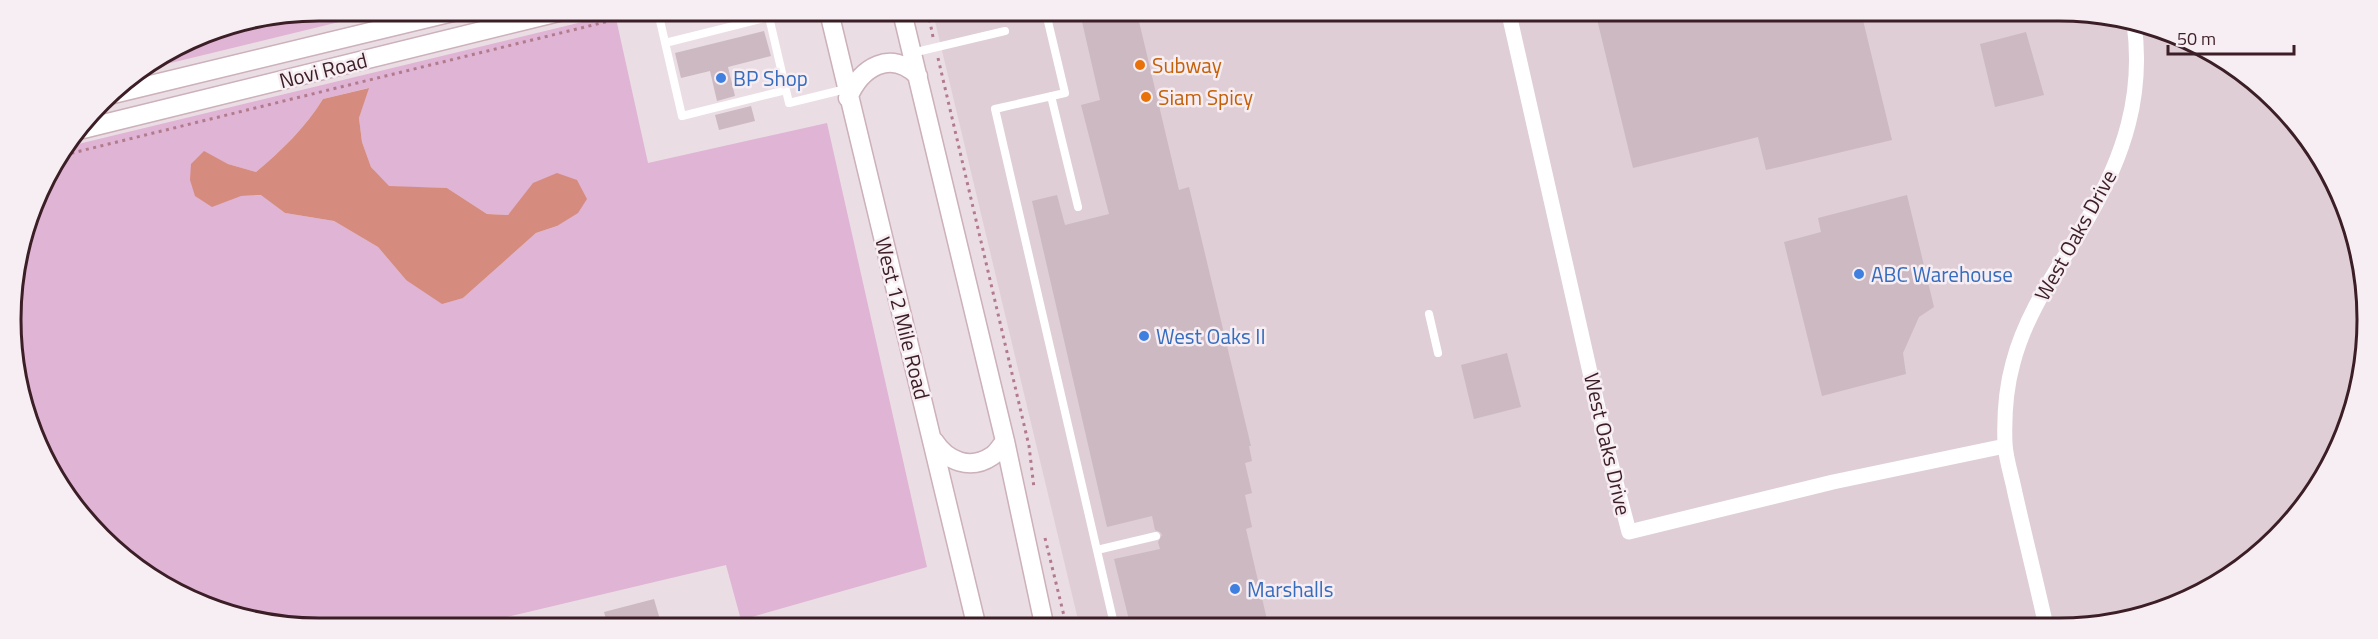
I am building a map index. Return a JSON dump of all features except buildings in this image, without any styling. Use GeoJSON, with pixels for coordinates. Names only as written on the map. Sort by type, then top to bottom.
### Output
{"type":"FeatureCollection","features":[{"type":"Feature","properties":{"kind":"main road","name":"Novi Road"},"geometry":{"type":"LineString","coordinates":[[129,90],[416,21]]}},
{"type":"Feature","properties":{"kind":"main road","name":"Novi Road"},"geometry":{"type":"LineString","coordinates":[[92,127],[522,21]]}},
{"type":"Feature","properties":{"kind":"main road","name":"West 12 Mile Road"},"geometry":{"type":"LineString","coordinates":[[831,21],[975,618]]}},
{"type":"Feature","properties":{"kind":"main road"},"geometry":{"type":"LineString","coordinates":[[904,21],[1005,441],[1043,618]]}},
{"type":"Feature","properties":{"kind":"main road"},"geometry":{"type":"LineString","coordinates":[[847,93],[864,72],[878,64],[894,63],[909,67],[918,76]]}},
{"type":"Feature","properties":{"kind":"main road"},"geometry":{"type":"LineString","coordinates":[[932,437],[941,453],[957,462],[976,463],[993,456],[1005,441]]}},
{"type":"Feature","properties":{"kind":"street","name":"West Oaks Drive"},"geometry":{"type":"LineString","coordinates":[[1511,21],[1608,452],[1629,532],[1833,482],[2005,446]]}},
{"type":"Feature","properties":{"kind":"street","name":"West Oaks Drive"},"geometry":{"type":"LineString","coordinates":[[2044,618],[2005,446],[2006,406],[2011,374],[2022,335],[2050,279],[2108,181],[2122,144],[2137,87],[2135,31]]}},
{"type":"Feature","properties":{"kind":"lane"},"geometry":{"type":"LineString","coordinates":[[660,21],[682,116],[786,90]]}},
{"type":"Feature","properties":{"kind":"lane"},"geometry":{"type":"LineString","coordinates":[[665,43],[753,21]]}},
{"type":"Feature","properties":{"kind":"lane"},"geometry":{"type":"LineString","coordinates":[[770,21],[789,103],[847,93]]}},
{"type":"Feature","properties":{"kind":"lane"},"geometry":{"type":"LineString","coordinates":[[1048,21],[1065,93],[994,109],[1113,618]]}},
{"type":"Feature","properties":{"kind":"lane"},"geometry":{"type":"LineString","coordinates":[[912,53],[1005,31]]}},
{"type":"Feature","properties":{"kind":"lane"},"geometry":{"type":"LineString","coordinates":[[1051,96],[1078,207]]}},
{"type":"Feature","properties":{"kind":"lane"},"geometry":{"type":"LineString","coordinates":[[1429,314],[1438,353]]}},
{"type":"Feature","properties":{"kind":"lane"},"geometry":{"type":"LineString","coordinates":[[1096,550],[1156,536]]}},
{"type":"Feature","properties":{"kind":"path"},"geometry":{"type":"LineString","coordinates":[[72,153],[610,21]]}},
{"type":"Feature","properties":{"kind":"path"},"geometry":{"type":"LineString","coordinates":[[930,21],[1029,446],[1035,496]]}},
{"type":"Feature","properties":{"kind":"path"},"geometry":{"type":"LineString","coordinates":[[1043,531],[1065,618]]}},
{"type":"Feature","properties":{"kind":"shaded area"},"geometry":{"type":"Polygon","coordinates":[[[343,21],[164,65],[205,44],[242,31],[300,22],[343,21]]]}},
{"type":"Feature","properties":{"kind":"shaded area"},"geometry":{"type":"Polygon","coordinates":[[[586,21],[617,21],[648,163],[827,123],[927,567],[748,618],[740,618],[726,565],[502,618],[320,618],[281,615],[242,608],[224,602],[170,578],[108,531],[83,501],[52,452],[31,397],[22,339],[24,281],[31,242],[37,224],[61,170],[79,144],[586,21]],[[368,88],[323,99],[292,138],[256,172],[228,164],[204,152],[241,196],[262,195],[285,213],[334,221],[378,247],[406,280],[463,298],[536,233],[557,226],[518,204],[508,215],[487,214],[447,188],[389,187],[371,167],[362,142],[359,118],[368,88]]]}},
{"type":"Feature","properties":{"kind":"shaded area"},"geometry":{"type":"Polygon","coordinates":[[[935,21],[2058,21],[2117,27],[2173,44],[2208,61],[2270,108],[2317,170],[2334,205],[2347,242],[2356,300],[2354,358],[2347,397],[2341,415],[2317,469],[2270,531],[2240,556],[2191,587],[2136,608],[2097,615],[2058,618],[1078,618],[935,21]]]}},
{"type":"Feature","properties":{"kind":"shaded area"},"geometry":{"type":"Polygon","coordinates":[[[369,88],[359,118],[362,142],[371,167],[389,186],[447,188],[487,214],[508,215],[533,183],[557,173],[577,180],[587,199],[578,213],[557,226],[536,233],[463,298],[442,304],[406,280],[378,247],[334,221],[285,213],[261,195],[241,196],[212,207],[195,196],[190,180],[191,164],[204,151],[228,164],[256,172],[292,138],[323,99],[369,88]]]}},
{"type":"Feature","properties":{"kind":"place","name":"Subway"},"geometry":{"type":"Point","coordinates":[1140,65]}},
{"type":"Feature","properties":{"kind":"place","name":"BP Shop"},"geometry":{"type":"Point","coordinates":[721,78]}},
{"type":"Feature","properties":{"kind":"place","name":"Siam Spicy"},"geometry":{"type":"Point","coordinates":[1146,97]}},
{"type":"Feature","properties":{"kind":"place","name":"ABC Warehouse"},"geometry":{"type":"Point","coordinates":[1859,274]}},
{"type":"Feature","properties":{"kind":"place","name":"West Oaks II"},"geometry":{"type":"Point","coordinates":[1144,336]}},
{"type":"Feature","properties":{"kind":"place","name":"Marshalls"},"geometry":{"type":"Point","coordinates":[1235,589]}}]}
